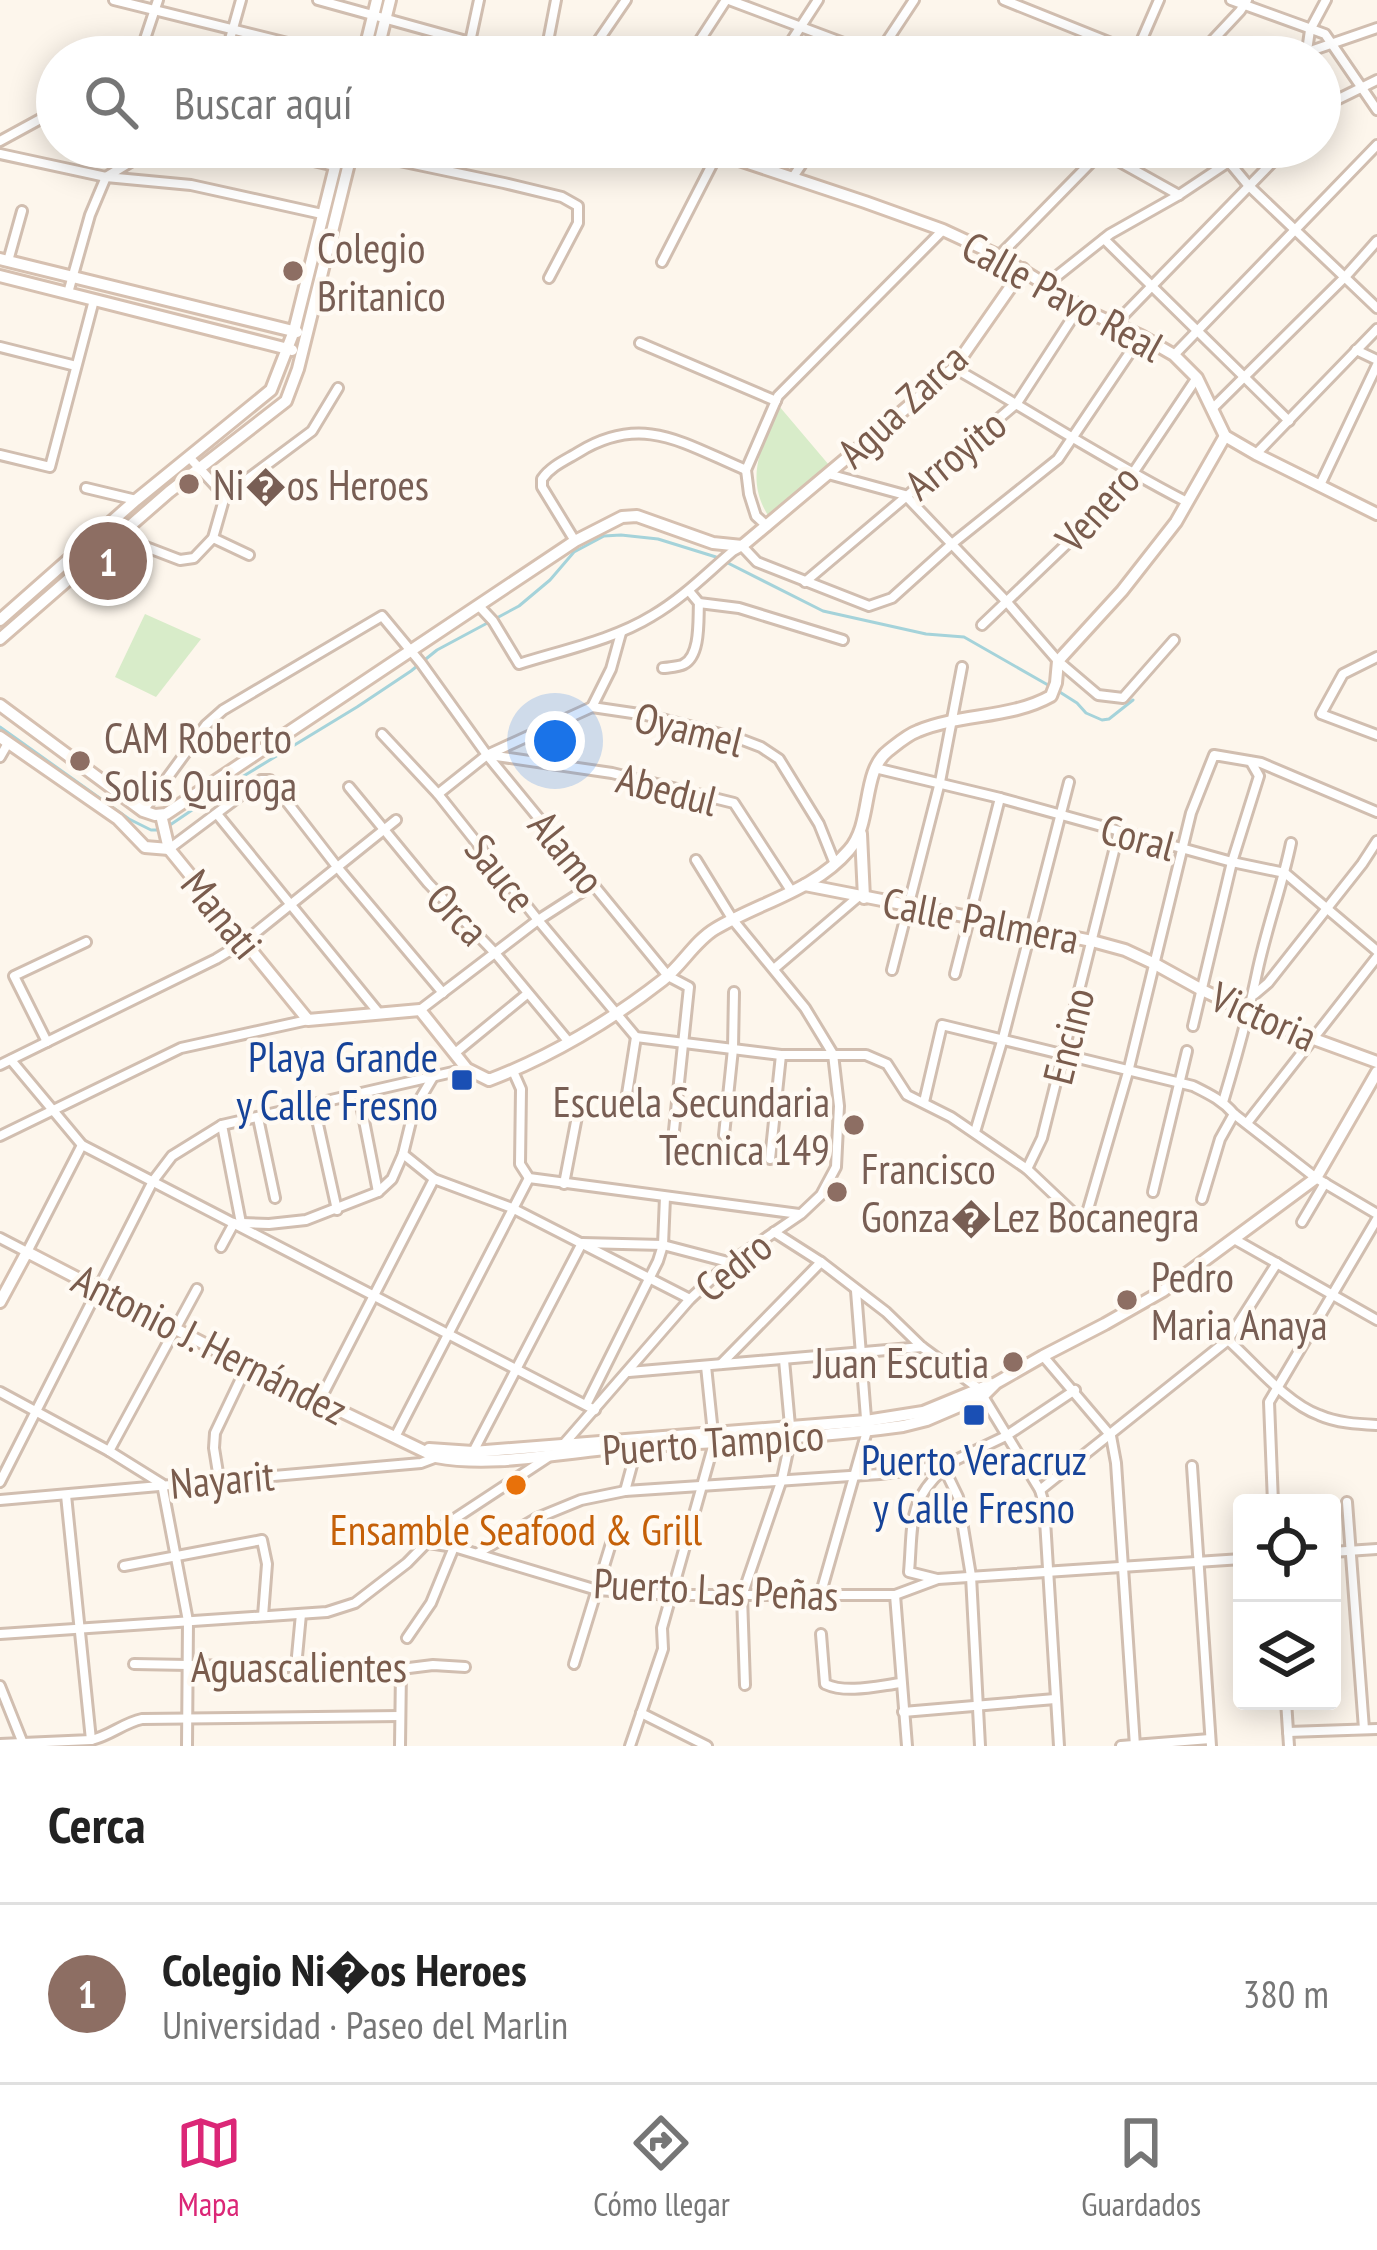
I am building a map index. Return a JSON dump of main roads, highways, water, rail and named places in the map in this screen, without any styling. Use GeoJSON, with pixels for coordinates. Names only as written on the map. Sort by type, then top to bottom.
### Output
{"type":"FeatureCollection","features":[{"type":"Feature","properties":{"kind":"waterway"},"geometry":{"type":"LineString","coordinates":[[170,825],[357,707],[437,650],[519,606],[574,552],[604,536],[658,539],[716,557],[823,611],[926,634],[964,637],[1102,720],[1133,700]]}},
{"type":"Feature","properties":{"kind":"waterway"},"geometry":{"type":"LineString","coordinates":[[0,727],[129,819],[161,830]]}},
{"type":"Feature","properties":{"kind":"place","name":"Colegio Britanico"},"geometry":{"type":"Point","coordinates":[293,271]}},
{"type":"Feature","properties":{"kind":"place","name":"Ni�os Heroes"},"geometry":{"type":"Point","coordinates":[189,484]}},
{"type":"Feature","properties":{"kind":"place","name":"Colegio Ni�os Heroes"},"geometry":{"type":"Point","coordinates":[108,561]}},
{"type":"Feature","properties":{"kind":"place","name":"CAM Roberto Solis Quiroga"},"geometry":{"type":"Point","coordinates":[80,761]}},
{"type":"Feature","properties":{"kind":"place","name":"Playa Grande y Calle Fresno"},"geometry":{"type":"Point","coordinates":[462,1080]}},
{"type":"Feature","properties":{"kind":"place","name":"Escuela Secundaria Tecnica 149"},"geometry":{"type":"Point","coordinates":[854,1125]}},
{"type":"Feature","properties":{"kind":"place","name":"Francisco Gonza�Lez Bocanegra"},"geometry":{"type":"Point","coordinates":[837,1192]}},
{"type":"Feature","properties":{"kind":"place","name":"Pedro Maria Anaya"},"geometry":{"type":"Point","coordinates":[1127,1300]}},
{"type":"Feature","properties":{"kind":"place","name":"Juan Escutia"},"geometry":{"type":"Point","coordinates":[1013,1362]}},
{"type":"Feature","properties":{"kind":"place","name":"Puerto Veracruz y Calle Fresno"},"geometry":{"type":"Point","coordinates":[974,1415]}},
{"type":"Feature","properties":{"kind":"place","name":"Ensamble Seafood & Grill"},"geometry":{"type":"Point","coordinates":[516,1485]}}]}
